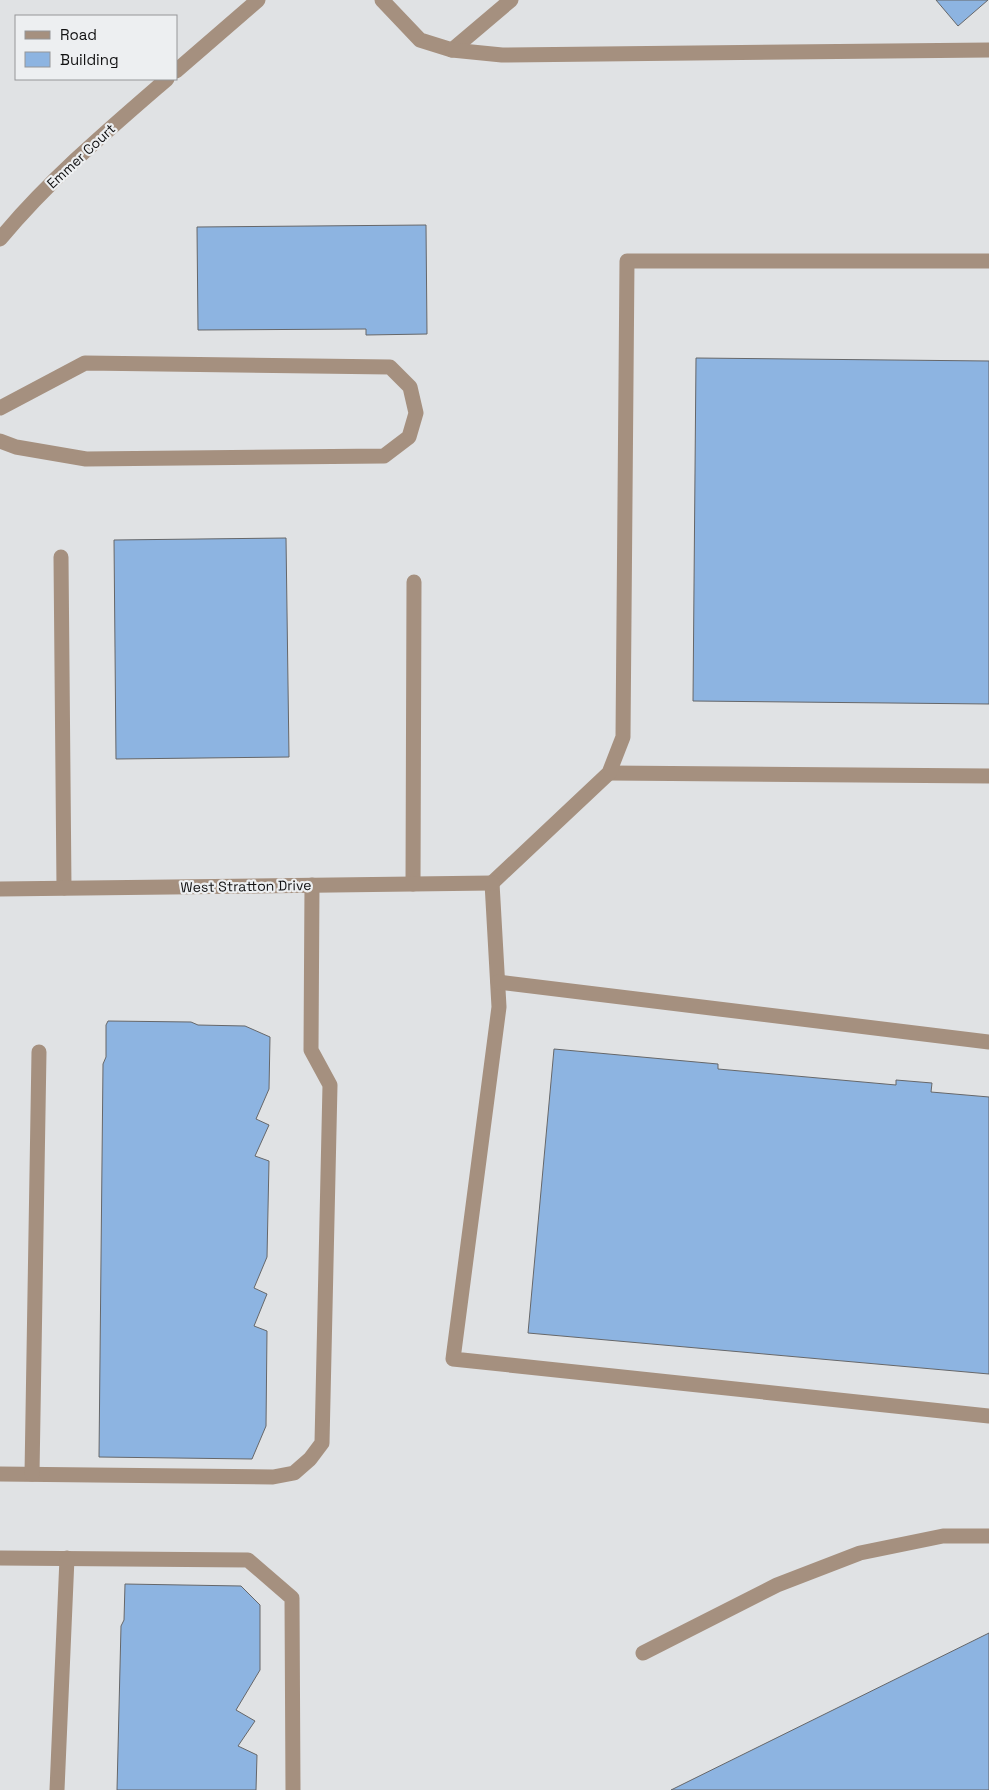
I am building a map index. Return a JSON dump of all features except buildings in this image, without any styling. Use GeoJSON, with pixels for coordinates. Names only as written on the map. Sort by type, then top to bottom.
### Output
{"type":"FeatureCollection","features":[{"type":"Feature","properties":{"kind":"street"},"geometry":{"type":"LineString","coordinates":[[178,69],[258,0]]}},
{"type":"Feature","properties":{"kind":"street"},"geometry":{"type":"LineString","coordinates":[[382,0],[420,40],[452,50],[502,55],[989,50]]}},
{"type":"Feature","properties":{"kind":"street"},"geometry":{"type":"LineString","coordinates":[[452,50],[511,0]]}},
{"type":"Feature","properties":{"kind":"street","name":"Emmer Court"},"geometry":{"type":"LineString","coordinates":[[0,239],[28,206],[76,158],[166,80]]}},
{"type":"Feature","properties":{"kind":"street"},"geometry":{"type":"LineString","coordinates":[[989,261],[627,261],[623,737],[609,774],[492,883],[499,1007],[453,1359],[989,1416]]}},
{"type":"Feature","properties":{"kind":"street"},"geometry":{"type":"LineString","coordinates":[[0,408],[86,364],[390,366],[410,387],[416,413],[409,437],[384,456],[86,459],[16,446],[0,441]]}},
{"type":"Feature","properties":{"kind":"street"},"geometry":{"type":"LineString","coordinates":[[61,557],[64,888]]}},
{"type":"Feature","properties":{"kind":"street"},"geometry":{"type":"LineString","coordinates":[[413,884],[414,582]]}},
{"type":"Feature","properties":{"kind":"street"},"geometry":{"type":"LineString","coordinates":[[609,774],[989,776]]}},
{"type":"Feature","properties":{"kind":"street","name":"West Stratton Drive"},"geometry":{"type":"LineString","coordinates":[[0,889],[492,883]]}},
{"type":"Feature","properties":{"kind":"street"},"geometry":{"type":"LineString","coordinates":[[0,1474],[273,1477],[294,1472],[310,1459],[322,1443],[330,1085],[311,1050],[312,885]]}},
{"type":"Feature","properties":{"kind":"street"},"geometry":{"type":"LineString","coordinates":[[498,982],[989,1042]]}},
{"type":"Feature","properties":{"kind":"street"},"geometry":{"type":"LineString","coordinates":[[32,1474],[39,1052]]}},
{"type":"Feature","properties":{"kind":"street"},"geometry":{"type":"LineString","coordinates":[[643,1653],[777,1585],[860,1553],[943,1536],[989,1536]]}},
{"type":"Feature","properties":{"kind":"street"},"geometry":{"type":"LineString","coordinates":[[0,1558],[248,1560],[292,1598],[293,1790]]}},
{"type":"Feature","properties":{"kind":"street"},"geometry":{"type":"LineString","coordinates":[[57,1790],[66,1558]]}}]}
